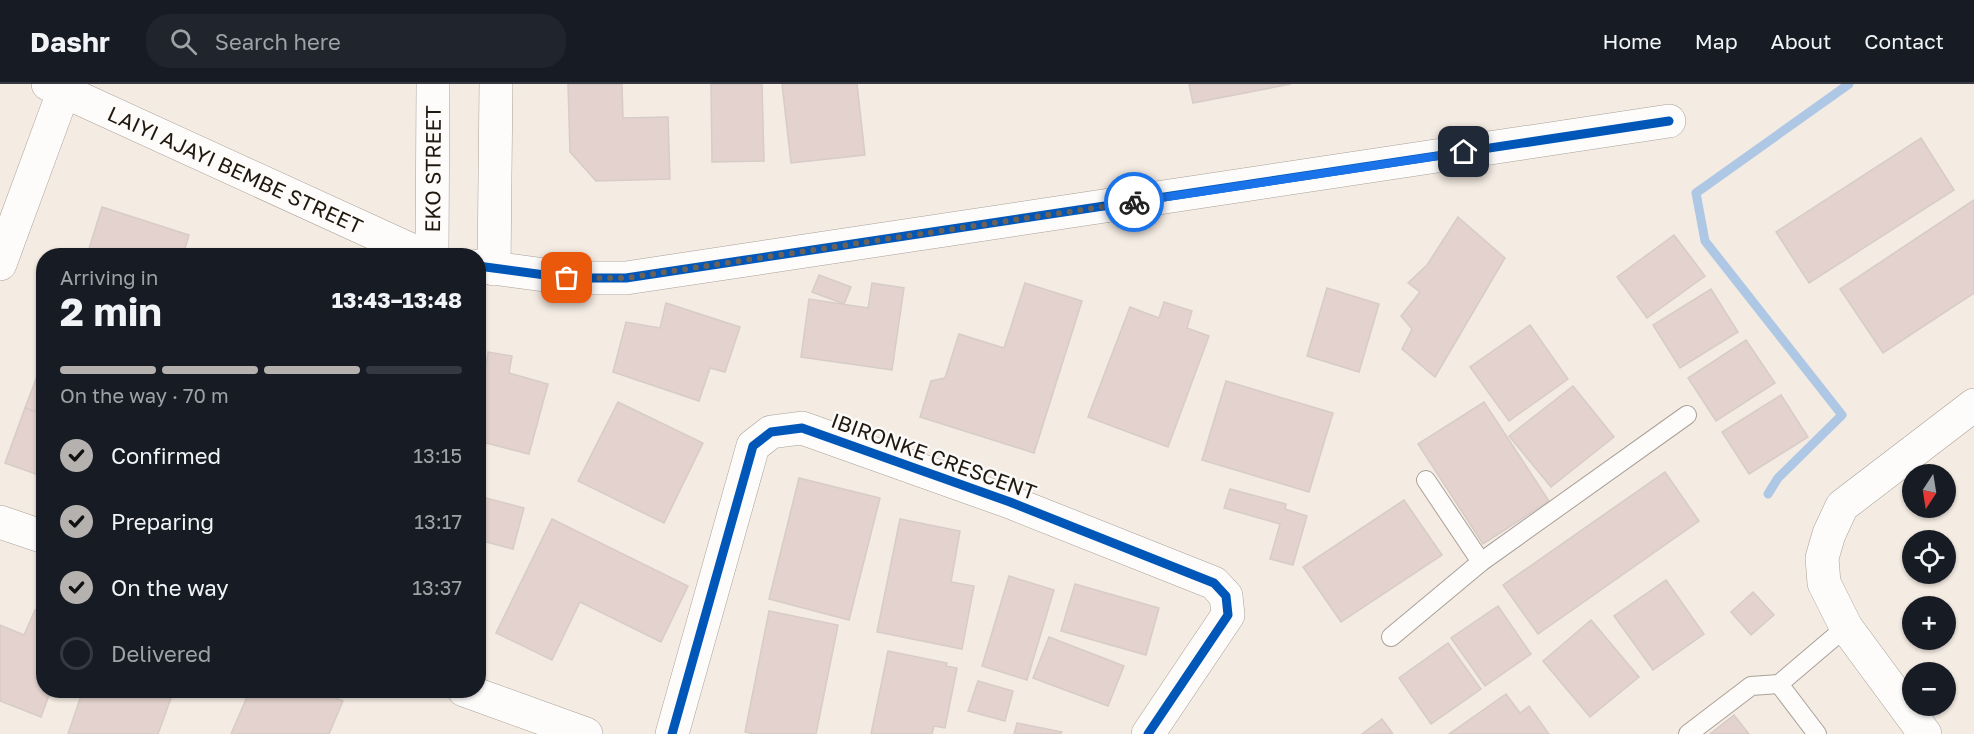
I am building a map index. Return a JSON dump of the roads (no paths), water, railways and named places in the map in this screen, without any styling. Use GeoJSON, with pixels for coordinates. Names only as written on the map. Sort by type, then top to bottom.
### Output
{"type":"FeatureCollection","features":[{"type":"Feature","properties":{"kind":"street","name":"EKO STREET"},"geometry":{"type":"LineString","coordinates":[[432,248],[433,84]]}},
{"type":"Feature","properties":{"kind":"street"},"geometry":{"type":"LineString","coordinates":[[496,84],[486,268],[567,278],[626,278],[1669,121]]}},
{"type":"Feature","properties":{"kind":"street"},"geometry":{"type":"LineString","coordinates":[[0,264],[56,87]]}},
{"type":"Feature","properties":{"kind":"street","name":"LAIYI AJAYI BEMBE STREET"},"geometry":{"type":"LineString","coordinates":[[56,87],[407,248]]}},
{"type":"Feature","properties":{"kind":"street"},"geometry":{"type":"LineString","coordinates":[[1918,731],[1846,627],[1824,583],[1822,558],[1829,534],[1842,506],[1974,405]]}},
{"type":"Feature","properties":{"kind":"street","name":"IBIRONKE CRESCENT"},"geometry":{"type":"LineString","coordinates":[[672,734],[753,446],[771,432],[802,428],[1010,502],[1214,583],[1226,596],[1228,615],[1148,734]]}},
{"type":"Feature","properties":{"kind":"street"},"geometry":{"type":"LineString","coordinates":[[0,522],[36,534]]}},
{"type":"Feature","properties":{"kind":"street"},"geometry":{"type":"LineString","coordinates":[[486,698],[586,734]]}},
{"type":"Feature","properties":{"kind":"lane"},"geometry":{"type":"LineString","coordinates":[[1391,637],[1481,562],[1687,415]]}},
{"type":"Feature","properties":{"kind":"lane"},"geometry":{"type":"LineString","coordinates":[[1426,480],[1481,562]]}},
{"type":"Feature","properties":{"kind":"lane"},"geometry":{"type":"LineString","coordinates":[[1688,734],[1750,686],[1779,684],[1846,627]]}},
{"type":"Feature","properties":{"kind":"lane"},"geometry":{"type":"LineString","coordinates":[[1779,684],[1817,734]]}},
{"type":"Feature","properties":{"kind":"waterway"},"geometry":{"type":"LineString","coordinates":[[1768,494],[1778,478],[1842,415],[1705,241],[1696,193],[1849,84]]}}]}
